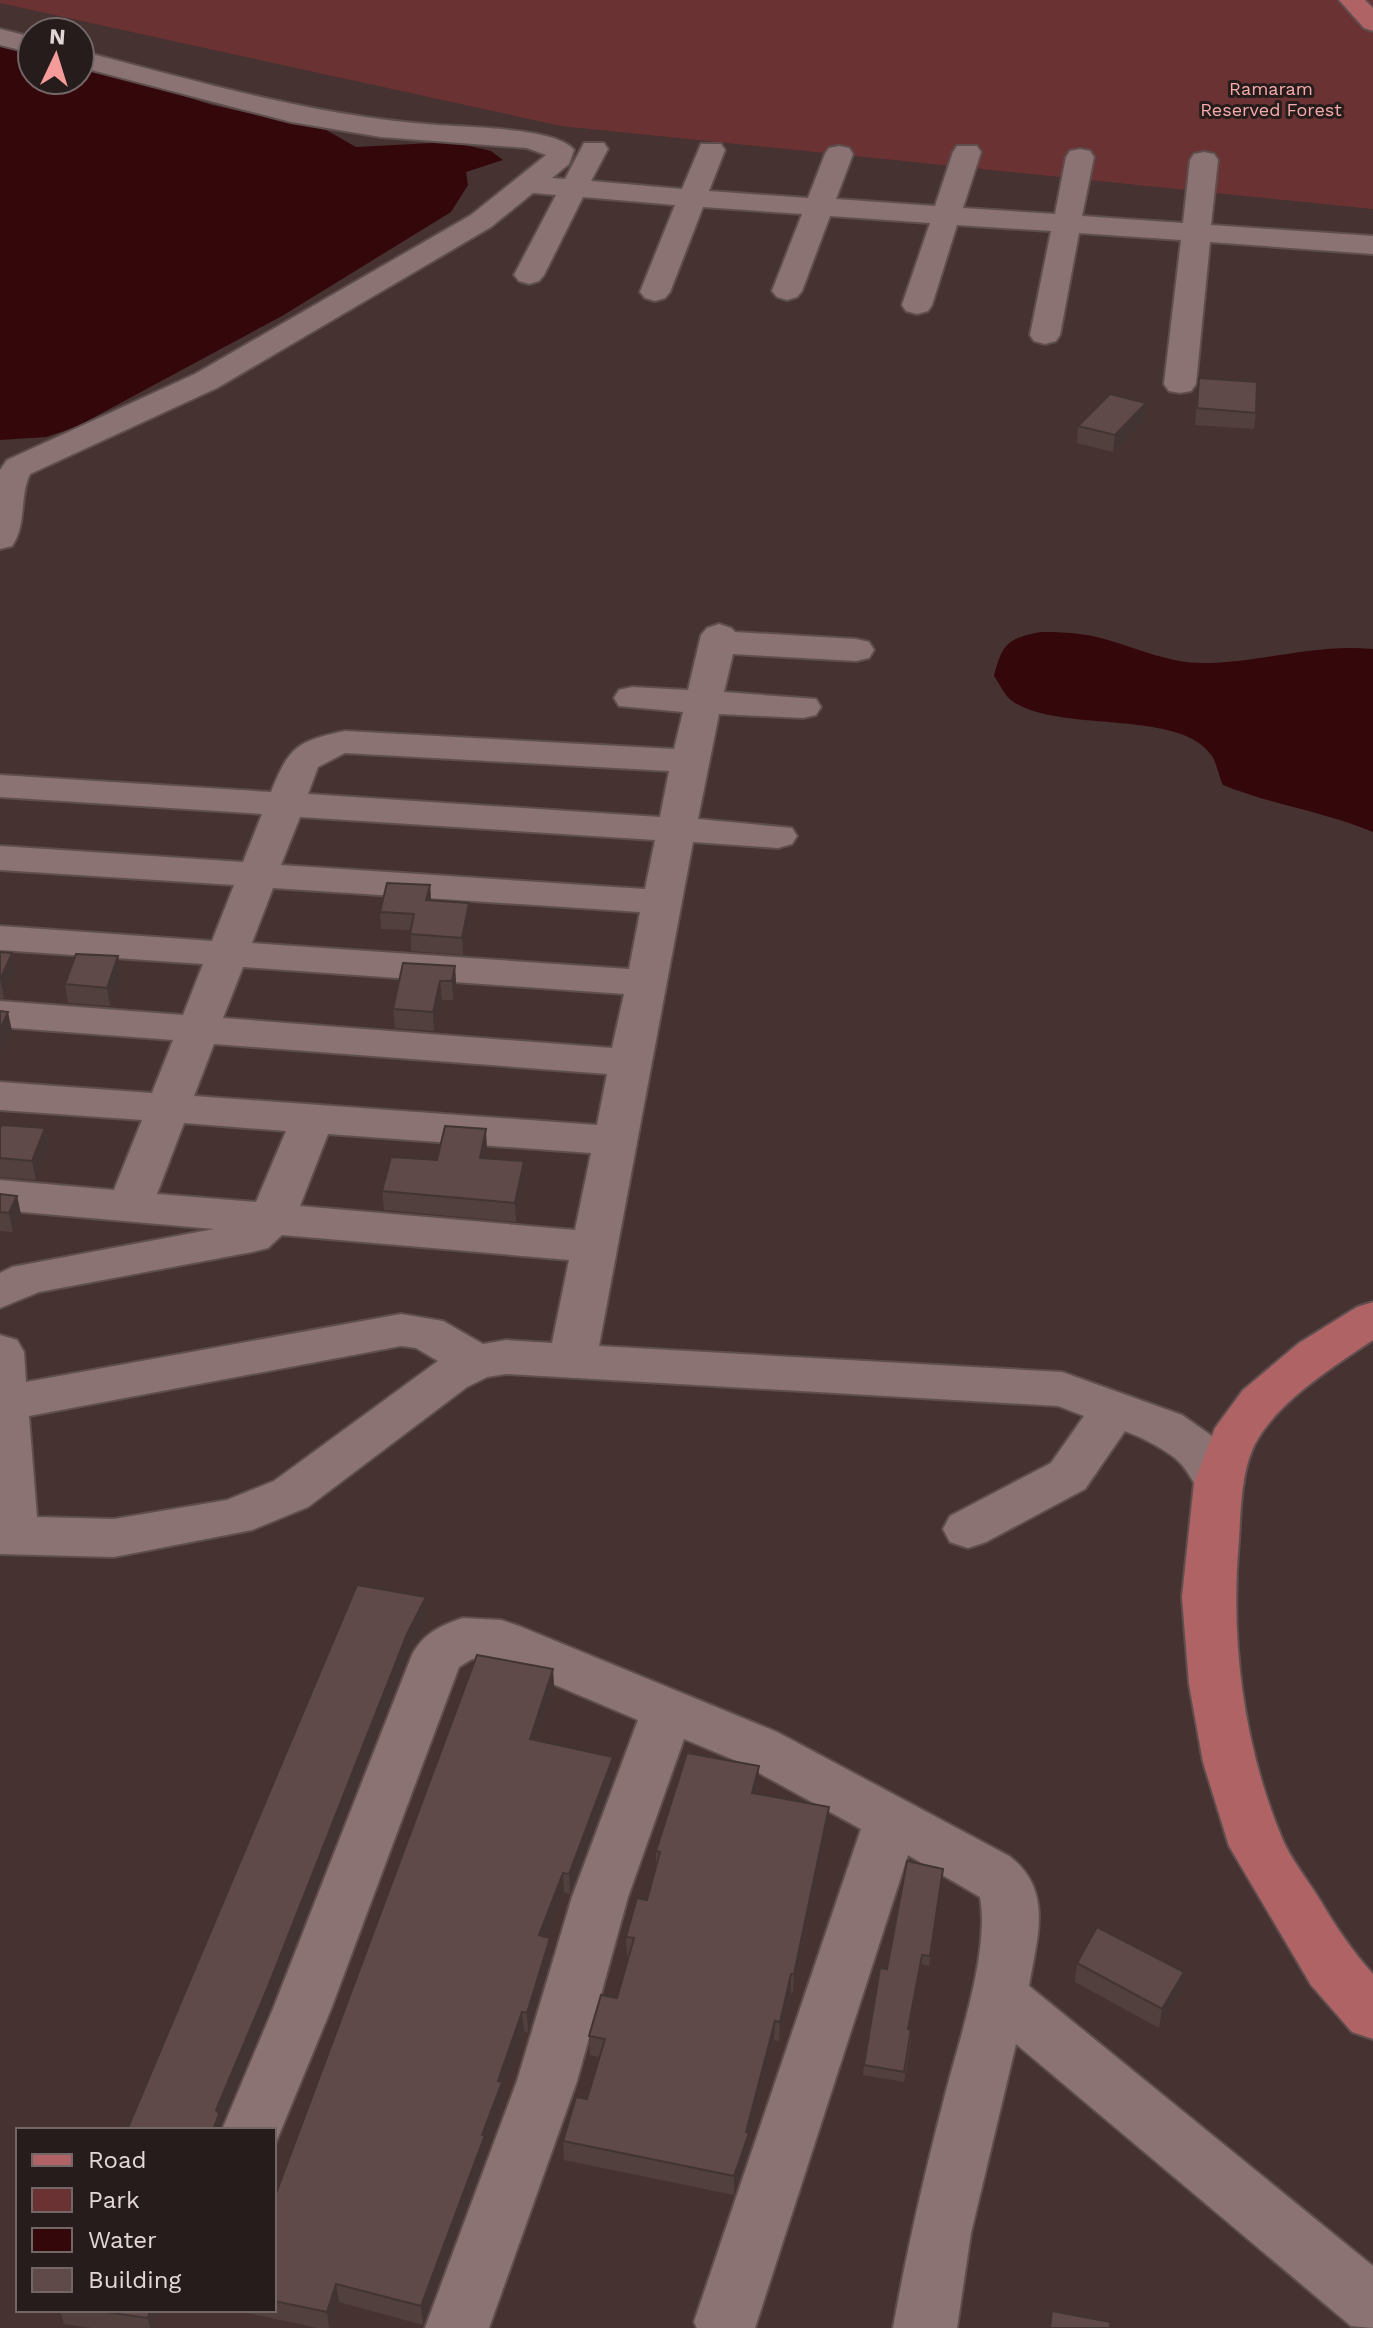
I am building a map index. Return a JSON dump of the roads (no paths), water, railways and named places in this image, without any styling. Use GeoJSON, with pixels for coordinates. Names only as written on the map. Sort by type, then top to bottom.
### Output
{"type":"FeatureCollection","features":[{"type":"Feature","properties":{"kind":"main road"},"geometry":{"type":"LineString","coordinates":[[1351,0],[1373,23]]}},
{"type":"Feature","properties":{"kind":"main road"},"geometry":{"type":"LineString","coordinates":[[1373,1318],[1316,1355],[1260,1402],[1232,1440],[1219,1483],[1208,1597],[1215,1684],[1230,1762],[1257,1846],[1331,1968],[1373,2014]]}},
{"type":"Feature","properties":{"kind":"street"},"geometry":{"type":"LineString","coordinates":[[0,539],[4,524],[3,487],[6,477],[18,467],[206,381],[481,221],[559,158],[560,150],[530,140],[381,129],[318,119],[245,104],[96,63]]}},
{"type":"Feature","properties":{"kind":"street"},"geometry":{"type":"LineString","coordinates":[[529,275],[594,149]]}},
{"type":"Feature","properties":{"kind":"street"},"geometry":{"type":"LineString","coordinates":[[655,292],[711,150]]}},
{"type":"Feature","properties":{"kind":"street"},"geometry":{"type":"LineString","coordinates":[[917,305],[967,152]]}},
{"type":"Feature","properties":{"kind":"street"},"geometry":{"type":"LineString","coordinates":[[787,291],[839,154]]}},
{"type":"Feature","properties":{"kind":"street"},"geometry":{"type":"LineString","coordinates":[[1045,335],[1080,157]]}},
{"type":"Feature","properties":{"kind":"street"},"geometry":{"type":"LineString","coordinates":[[1180,384],[1204,160]]}},
{"type":"Feature","properties":{"kind":"street"},"geometry":{"type":"LineString","coordinates":[[527,184],[1373,245]]}},
{"type":"Feature","properties":{"kind":"street"},"geometry":{"type":"LineString","coordinates":[[572,1361],[690,761],[718,638],[856,650]]}},
{"type":"Feature","properties":{"kind":"street"},"geometry":{"type":"LineString","coordinates":[[632,698],[803,707]]}},
{"type":"Feature","properties":{"kind":"street"},"geometry":{"type":"LineString","coordinates":[[130,1206],[302,761],[326,746],[345,742],[690,761]]}},
{"type":"Feature","properties":{"kind":"street"},"geometry":{"type":"LineString","coordinates":[[0,786],[778,836]]}},
{"type":"Feature","properties":{"kind":"street"},"geometry":{"type":"LineString","coordinates":[[0,858],[663,902]]}},
{"type":"Feature","properties":{"kind":"street"},"geometry":{"type":"LineString","coordinates":[[0,938],[647,983]]}},
{"type":"Feature","properties":{"kind":"street"},"geometry":{"type":"LineString","coordinates":[[0,1014],[631,1063]]}},
{"type":"Feature","properties":{"kind":"street"},"geometry":{"type":"LineString","coordinates":[[0,1096],[616,1141]]}},
{"type":"Feature","properties":{"kind":"street"},"geometry":{"type":"LineString","coordinates":[[0,1292],[28,1278],[252,1237],[272,1219],[312,1119]]}},
{"type":"Feature","properties":{"kind":"street"},"geometry":{"type":"LineString","coordinates":[[0,1195],[595,1247]]}},
{"type":"Feature","properties":{"kind":"street"},"geometry":{"type":"LineString","coordinates":[[2,1403],[401,1330],[426,1333],[477,1362]]}},
{"type":"Feature","properties":{"kind":"street"},"geometry":{"type":"LineString","coordinates":[[0,1352],[7,1535],[114,1538],[234,1517],[291,1494],[419,1396],[477,1362],[506,1357],[1062,1389],[1165,1427],[1195,1448],[1219,1483]]}},
{"type":"Feature","properties":{"kind":"street"},"geometry":{"type":"LineString","coordinates":[[968,1529],[1068,1476],[1116,1407]]}},
{"type":"Feature","properties":{"kind":"street"},"geometry":{"type":"LineString","coordinates":[[253,2128],[302,2009],[438,1655],[463,1638],[501,1640],[758,1747],[989,1872],[1006,1885],[1012,1917],[999,1995],[940,2233],[925,2328]]}},
{"type":"Feature","properties":{"kind":"street"},"geometry":{"type":"LineString","coordinates":[[457,2328],[547,2081],[600,1897],[669,1708]]}},
{"type":"Feature","properties":{"kind":"street"},"geometry":{"type":"LineString","coordinates":[[726,2322],[892,1819]]}},
{"type":"Feature","properties":{"kind":"street"},"geometry":{"type":"LineString","coordinates":[[999,1995],[1373,2305]]}},
{"type":"Feature","properties":{"kind":"water"},"geometry":{"type":"Polygon","coordinates":[[[0,42],[16,46],[16,96],[96,96],[96,68],[212,105],[326,130],[356,147],[452,142],[491,151],[503,160],[466,172],[468,185],[451,212],[282,316],[76,427],[46,437],[0,440],[0,42]]]}},
{"type":"Feature","properties":{"kind":"water"},"geometry":{"type":"Polygon","coordinates":[[[1041,632],[1091,636],[1166,658],[1203,663],[1330,649],[1373,649],[1373,832],[1223,785],[1212,756],[1196,741],[1174,732],[1147,726],[1059,717],[1033,711],[1012,701],[994,676],[1000,656],[1014,640],[1041,632]]]}},
{"type":"Feature","properties":{"kind":"park label","name":"Ramaram Reserved Forest"},"geometry":{"type":"Point","coordinates":[1271,99]}}]}
